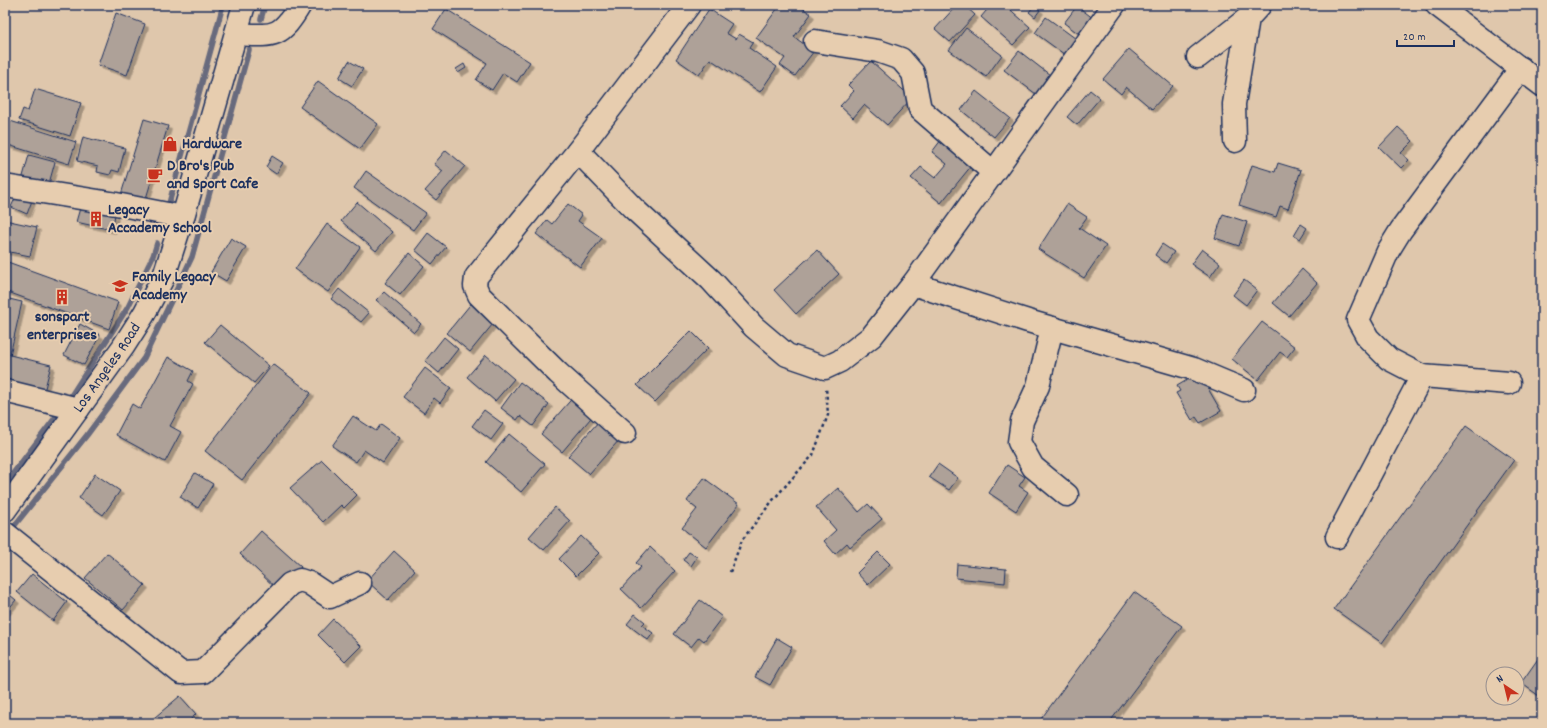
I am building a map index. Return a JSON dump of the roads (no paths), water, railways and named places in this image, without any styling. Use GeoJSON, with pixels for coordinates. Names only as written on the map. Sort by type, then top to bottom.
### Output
{"type":"FeatureCollection","features":[{"type":"Feature","properties":{"kind":"street","name":"Los Angeles Road"},"geometry":{"type":"LineString","coordinates":[[5,510],[123,347],[144,314],[164,276],[184,217],[244,5]]}},
{"type":"Feature","properties":{"kind":"street"},"geometry":{"type":"LineString","coordinates":[[236,34],[267,35],[278,33],[289,23],[300,5]]}},
{"type":"Feature","properties":{"kind":"street"},"geometry":{"type":"LineString","coordinates":[[625,433],[552,368],[479,295],[475,286],[476,277],[578,151],[689,5]]}},
{"type":"Feature","properties":{"kind":"street"},"geometry":{"type":"LineString","coordinates":[[578,151],[633,208],[711,280],[754,328],[787,356],[825,368],[840,361],[872,336],[913,284],[992,172],[1114,5]]}},
{"type":"Feature","properties":{"kind":"street"},"geometry":{"type":"LineString","coordinates":[[1437,5],[1542,85]]}},
{"type":"Feature","properties":{"kind":"street"},"geometry":{"type":"LineString","coordinates":[[1198,57],[1254,11]]}},
{"type":"Feature","properties":{"kind":"street"},"geometry":{"type":"LineString","coordinates":[[1235,141],[1234,104],[1254,11]]}},
{"type":"Feature","properties":{"kind":"street"},"geometry":{"type":"LineString","coordinates":[[815,41],[878,51],[901,59],[913,73],[920,109],[992,172]]}},
{"type":"Feature","properties":{"kind":"street"},"geometry":{"type":"LineString","coordinates":[[1509,383],[1422,376],[1389,359],[1368,338],[1358,320],[1379,269],[1398,235],[1521,68]]}},
{"type":"Feature","properties":{"kind":"street"},"geometry":{"type":"LineString","coordinates":[[5,186],[111,203],[184,217]]}},
{"type":"Feature","properties":{"kind":"street"},"geometry":{"type":"LineString","coordinates":[[913,284],[1052,328],[1194,369],[1244,390]]}},
{"type":"Feature","properties":{"kind":"street"},"geometry":{"type":"LineString","coordinates":[[1052,328],[1038,386],[1022,422],[1019,442],[1033,468],[1067,495]]}},
{"type":"Feature","properties":{"kind":"street"},"geometry":{"type":"LineString","coordinates":[[1337,537],[1422,376]]}},
{"type":"Feature","properties":{"kind":"street"},"geometry":{"type":"LineString","coordinates":[[5,391],[78,409]]}},
{"type":"Feature","properties":{"kind":"street"},"geometry":{"type":"LineString","coordinates":[[5,533],[182,673],[204,672],[290,584],[300,580],[309,583],[330,596],[360,582]]}},
{"type":"Feature","properties":{"kind":"waterway"},"geometry":{"type":"LineString","coordinates":[[168,207],[223,5]]}},
{"type":"Feature","properties":{"kind":"waterway"},"geometry":{"type":"LineString","coordinates":[[261,19],[265,5]]}},
{"type":"Feature","properties":{"kind":"waterway"},"geometry":{"type":"LineString","coordinates":[[248,8],[264,8]]}},
{"type":"Feature","properties":{"kind":"waterway"},"geometry":{"type":"LineString","coordinates":[[15,525],[87,435],[144,358],[192,257],[249,50]]}},
{"type":"Feature","properties":{"kind":"waterway"},"geometry":{"type":"LineString","coordinates":[[67,402],[128,307],[153,256],[157,243]]}},
{"type":"Feature","properties":{"kind":"waterway"},"geometry":{"type":"LineString","coordinates":[[5,484],[58,414]]}},
{"type":"Feature","properties":{"kind":"place","name":"Hardware"},"geometry":{"type":"Point","coordinates":[170,144]}},
{"type":"Feature","properties":{"kind":"place","name":"D Bro's Pub and Sport Cafe"},"geometry":{"type":"Point","coordinates":[155,175]}},
{"type":"Feature","properties":{"kind":"place","name":"Legacy Accademy School"},"geometry":{"type":"Point","coordinates":[96,219]}},
{"type":"Feature","properties":{"kind":"place","name":"Family Legacy Academy"},"geometry":{"type":"Point","coordinates":[120,286]}},
{"type":"Feature","properties":{"kind":"place","name":"sonspart enterprises"},"geometry":{"type":"Point","coordinates":[62,297]}}]}
